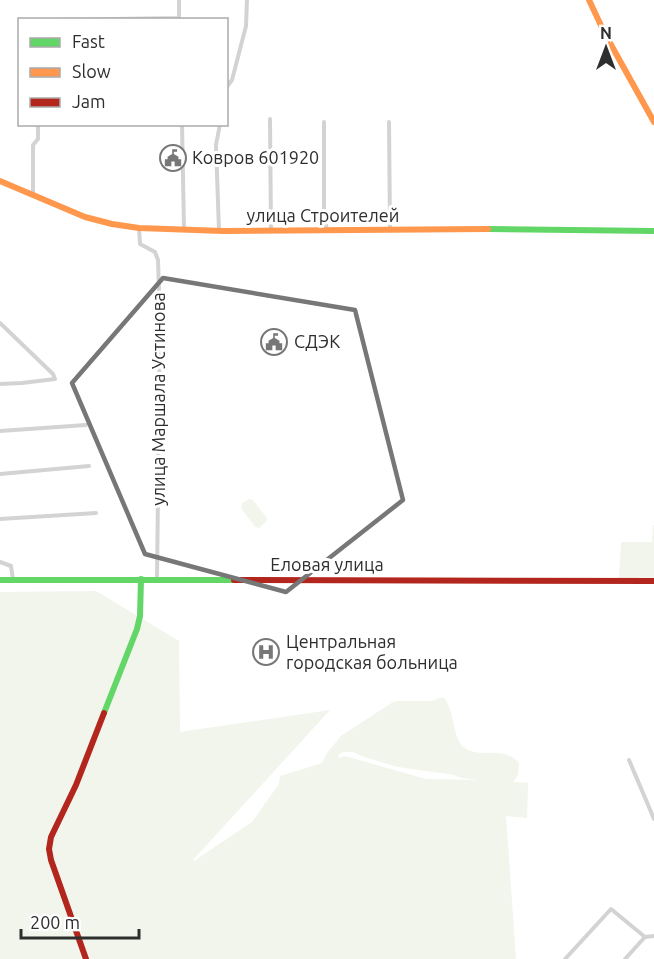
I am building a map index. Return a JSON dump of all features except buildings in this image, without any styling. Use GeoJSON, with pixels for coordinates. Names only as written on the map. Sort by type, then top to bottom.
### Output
{"type":"FeatureCollection","features":[{"type":"Feature","properties":{"kind":"main road"},"geometry":{"type":"LineString","coordinates":[[589,0],[605,34],[654,122]]}},
{"type":"Feature","properties":{"kind":"main road","name":"улица Строителей"},"geometry":{"type":"LineString","coordinates":[[0,182],[85,218],[139,228],[219,231],[533,229],[654,231]]}},
{"type":"Feature","properties":{"kind":"main road"},"geometry":{"type":"LineString","coordinates":[[86,959],[49,849],[51,837],[76,784],[137,629],[140,616],[141,579]]}},
{"type":"Feature","properties":{"kind":"main road","name":"Еловая улица"},"geometry":{"type":"LineString","coordinates":[[0,580],[654,581]]}},
{"type":"Feature","properties":{"kind":"street"},"geometry":{"type":"LineString","coordinates":[[179,0],[179,18]]}},
{"type":"Feature","properties":{"kind":"street"},"geometry":{"type":"LineString","coordinates":[[228,85],[232,80],[246,26],[247,0]]}},
{"type":"Feature","properties":{"kind":"street"},"geometry":{"type":"LineString","coordinates":[[270,119],[271,231]]}},
{"type":"Feature","properties":{"kind":"street"},"geometry":{"type":"LineString","coordinates":[[324,122],[324,214],[327,230]]}},
{"type":"Feature","properties":{"kind":"street"},"geometry":{"type":"LineString","coordinates":[[389,122],[390,231]]}},
{"type":"Feature","properties":{"kind":"street"},"geometry":{"type":"LineString","coordinates":[[33,196],[33,145],[38,139],[38,126]]}},
{"type":"Feature","properties":{"kind":"street"},"geometry":{"type":"LineString","coordinates":[[182,126],[184,229]]}},
{"type":"Feature","properties":{"kind":"street"},"geometry":{"type":"LineString","coordinates":[[219,231],[216,145],[220,126]]}},
{"type":"Feature","properties":{"kind":"street","name":"улица Маршала Устинова"},"geometry":{"type":"LineString","coordinates":[[139,228],[140,244],[155,252],[158,260],[160,320],[158,579]]}},
{"type":"Feature","properties":{"kind":"street"},"geometry":{"type":"LineString","coordinates":[[0,324],[53,374],[55,379],[0,384]]}},
{"type":"Feature","properties":{"kind":"street"},"geometry":{"type":"LineString","coordinates":[[0,431],[86,425]]}},
{"type":"Feature","properties":{"kind":"street"},"geometry":{"type":"LineString","coordinates":[[0,474],[89,466]]}},
{"type":"Feature","properties":{"kind":"street"},"geometry":{"type":"LineString","coordinates":[[0,519],[96,513]]}},
{"type":"Feature","properties":{"kind":"street"},"geometry":{"type":"LineString","coordinates":[[0,562],[11,566],[13,580]]}},
{"type":"Feature","properties":{"kind":"street"},"geometry":{"type":"LineString","coordinates":[[630,760],[654,819]]}},
{"type":"Feature","properties":{"kind":"street"},"geometry":{"type":"LineString","coordinates":[[565,959],[611,909],[645,937]]}},
{"type":"Feature","properties":{"kind":"street"},"geometry":{"type":"LineString","coordinates":[[625,959],[645,937],[654,936]]}},
{"type":"Feature","properties":{"kind":"highlighted area"},"geometry":{"type":"Polygon","coordinates":[[[163,278],[355,310],[403,500],[286,592],[145,554],[72,383],[163,278]]]}},
{"type":"Feature","properties":{"kind":"shaded area"},"geometry":{"type":"Polygon","coordinates":[[[249,499],[253,500],[267,518],[259,528],[255,527],[241,508],[242,503],[249,499]]]}},
{"type":"Feature","properties":{"kind":"shaded area"},"geometry":{"type":"Polygon","coordinates":[[[653,525],[654,578],[619,578],[621,542],[652,542],[653,525]]]}},
{"type":"Feature","properties":{"kind":"shaded area"},"geometry":{"type":"Polygon","coordinates":[[[96,591],[179,641],[180,732],[330,710],[194,861],[252,822],[279,784],[280,776],[322,763],[341,736],[393,702],[432,701],[444,698],[461,745],[470,751],[512,757],[519,763],[518,775],[513,782],[528,783],[527,818],[506,816],[516,959],[0,959],[0,592],[96,591]],[[343,752],[338,758],[345,756],[426,779],[478,780],[398,767],[353,752],[343,752]]]}},
{"type":"Feature","properties":{"kind":"traffic: fast"},"geometry":{"type":"LineString","coordinates":[[488,229],[654,231]]}},
{"type":"Feature","properties":{"kind":"traffic: fast"},"geometry":{"type":"LineString","coordinates":[[104,713],[137,629],[140,616],[141,579]]}},
{"type":"Feature","properties":{"kind":"traffic: fast"},"geometry":{"type":"LineString","coordinates":[[0,580],[234,580]]}},
{"type":"Feature","properties":{"kind":"traffic: slow"},"geometry":{"type":"LineString","coordinates":[[589,0],[605,34],[654,122]]}},
{"type":"Feature","properties":{"kind":"traffic: slow"},"geometry":{"type":"LineString","coordinates":[[0,181],[85,217],[139,228],[223,231],[488,229]]}},
{"type":"Feature","properties":{"kind":"traffic: jam"},"geometry":{"type":"LineString","coordinates":[[234,580],[654,581]]}},
{"type":"Feature","properties":{"kind":"traffic: jam"},"geometry":{"type":"LineString","coordinates":[[86,959],[49,849],[51,837],[76,785],[104,713]]}},
{"type":"Feature","properties":{"kind":"place","name":"Ковров 601920"},"geometry":{"type":"Point","coordinates":[173,158]}},
{"type":"Feature","properties":{"kind":"place","name":"СДЭК"},"geometry":{"type":"Point","coordinates":[274,342]}},
{"type":"Feature","properties":{"kind":"place","name":"Центральная городская больница"},"geometry":{"type":"Point","coordinates":[266,652]}}]}
